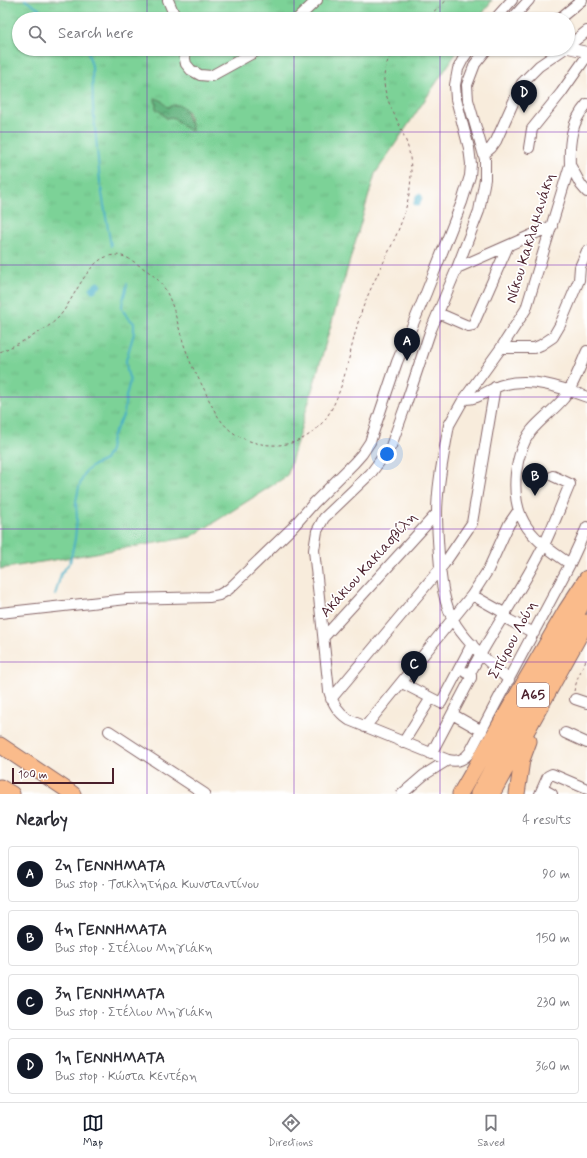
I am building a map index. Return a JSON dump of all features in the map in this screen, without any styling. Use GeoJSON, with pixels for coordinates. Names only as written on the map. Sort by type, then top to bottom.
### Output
{"type":"FeatureCollection","features":[{"type":"Feature","properties":{"kind":"highway"},"geometry":{"type":"LineString","coordinates":[[460,794],[566,610],[587,578]]}},
{"type":"Feature","properties":{"kind":"highway","name":"Α65"},"geometry":{"type":"LineString","coordinates":[[478,794],[587,595]]}},
{"type":"Feature","properties":{"kind":"highway","name":"Α65"},"geometry":{"type":"LineString","coordinates":[[492,794],[587,622]]}},
{"type":"Feature","properties":{"kind":"highway"},"geometry":{"type":"LineString","coordinates":[[517,794],[519,774],[527,747],[551,697],[557,674]]}},
{"type":"Feature","properties":{"kind":"highway"},"geometry":{"type":"LineString","coordinates":[[0,745],[73,794]]}},
{"type":"Feature","properties":{"kind":"highway"},"geometry":{"type":"LineString","coordinates":[[0,787],[12,794]]}},
{"type":"Feature","properties":{"kind":"street"},"geometry":{"type":"LineString","coordinates":[[168,0],[173,12]]}},
{"type":"Feature","properties":{"kind":"street"},"geometry":{"type":"LineString","coordinates":[[304,12],[317,0]]}},
{"type":"Feature","properties":{"kind":"street"},"geometry":{"type":"LineString","coordinates":[[501,12],[512,0]]}},
{"type":"Feature","properties":{"kind":"street"},"geometry":{"type":"LineString","coordinates":[[519,12],[530,0]]}},
{"type":"Feature","properties":{"kind":"street"},"geometry":{"type":"LineString","coordinates":[[567,12],[582,0]]}},
{"type":"Feature","properties":{"kind":"street"},"geometry":{"type":"LineString","coordinates":[[575,41],[587,31]]}},
{"type":"Feature","properties":{"kind":"street"},"geometry":{"type":"LineString","coordinates":[[575,49],[587,52]]}},
{"type":"Feature","properties":{"kind":"street"},"geometry":{"type":"LineString","coordinates":[[184,56],[186,64],[191,70],[200,75],[211,76],[247,56]]}},
{"type":"Feature","properties":{"kind":"street"},"geometry":{"type":"LineString","coordinates":[[0,613],[120,599],[209,597],[219,594],[229,589],[292,528],[362,454],[374,431],[397,362],[426,293],[466,189],[471,164],[456,99],[455,85],[458,69],[465,56]]}},
{"type":"Feature","properties":{"kind":"street"},"geometry":{"type":"LineString","coordinates":[[453,761],[431,754],[365,727],[349,720],[338,711],[331,699],[328,684],[324,637],[314,560],[314,542],[316,531],[324,518],[370,473],[390,446],[405,407],[430,332],[479,211],[485,172],[484,154],[468,100],[467,85],[475,64],[481,56]]}},
{"type":"Feature","properties":{"kind":"street"},"geometry":{"type":"LineString","coordinates":[[484,154],[496,141],[522,83],[539,66],[554,56]]}},
{"type":"Feature","properties":{"kind":"street"},"geometry":{"type":"LineString","coordinates":[[528,148],[532,129],[561,93],[587,56]]}},
{"type":"Feature","properties":{"kind":"street"},"geometry":{"type":"LineString","coordinates":[[587,104],[581,111],[572,128],[569,149],[570,166],[587,192]]}},
{"type":"Feature","properties":{"kind":"street","name":"Νίκου Κακλαμανάκη"},"geometry":{"type":"LineString","coordinates":[[509,680],[480,654],[463,635],[452,619],[444,597],[440,567],[437,513],[438,487],[449,426],[464,399],[501,348],[526,309],[570,166]]}},
{"type":"Feature","properties":{"kind":"street"},"geometry":{"type":"LineString","coordinates":[[457,268],[552,226]]}},
{"type":"Feature","properties":{"kind":"street"},"geometry":{"type":"LineString","coordinates":[[438,313],[468,326],[473,325],[508,246]]}},
{"type":"Feature","properties":{"kind":"street"},"geometry":{"type":"LineString","coordinates":[[501,348],[534,348],[553,337],[560,325],[579,280],[580,268],[587,251]]}},
{"type":"Feature","properties":{"kind":"street"},"geometry":{"type":"LineString","coordinates":[[570,564],[543,546],[531,532],[518,511],[515,500],[516,470],[521,450],[531,431],[564,398],[587,351]]}},
{"type":"Feature","properties":{"kind":"street"},"geometry":{"type":"LineString","coordinates":[[464,399],[480,396],[495,387],[510,383],[546,385],[569,390],[587,397]]}},
{"type":"Feature","properties":{"kind":"street"},"geometry":{"type":"LineString","coordinates":[[331,699],[447,559],[470,527],[473,519],[495,387]]}},
{"type":"Feature","properties":{"kind":"street"},"geometry":{"type":"LineString","coordinates":[[431,754],[471,678],[469,675],[480,654],[543,546],[570,484],[553,476]]}},
{"type":"Feature","properties":{"kind":"street"},"geometry":{"type":"LineString","coordinates":[[365,727],[472,595],[488,570],[509,524],[518,511]]}},
{"type":"Feature","properties":{"kind":"street","name":"Ακάκιου Κακιασβίλη"},"geometry":{"type":"LineString","coordinates":[[324,637],[437,513]]}},
{"type":"Feature","properties":{"kind":"street","name":"Σπύρου Λούη"},"geometry":{"type":"LineString","coordinates":[[402,794],[424,775],[453,761],[467,757],[570,564],[587,527]]}},
{"type":"Feature","properties":{"kind":"street"},"geometry":{"type":"LineString","coordinates":[[472,595],[534,633]]}},
{"type":"Feature","properties":{"kind":"street"},"geometry":{"type":"LineString","coordinates":[[441,703],[472,644]]}},
{"type":"Feature","properties":{"kind":"street"},"geometry":{"type":"LineString","coordinates":[[459,670],[469,675]]}},
{"type":"Feature","properties":{"kind":"street"},"geometry":{"type":"LineString","coordinates":[[402,683],[441,703],[482,731]]}},
{"type":"Feature","properties":{"kind":"street"},"geometry":{"type":"LineString","coordinates":[[403,743],[431,698]]}},
{"type":"Feature","properties":{"kind":"street"},"geometry":{"type":"LineString","coordinates":[[575,699],[587,703]]}},
{"type":"Feature","properties":{"kind":"street"},"geometry":{"type":"LineString","coordinates":[[109,731],[205,794]]}},
{"type":"Feature","properties":{"kind":"street"},"geometry":{"type":"LineString","coordinates":[[565,733],[587,743]]}},
{"type":"Feature","properties":{"kind":"street"},"geometry":{"type":"LineString","coordinates":[[552,794],[541,792],[548,776],[552,774],[587,789]]}},
{"type":"Feature","properties":{"kind":"path"},"geometry":{"type":"LineString","coordinates":[[433,12],[447,0]]}},
{"type":"Feature","properties":{"kind":"path"},"geometry":{"type":"LineString","coordinates":[[0,352],[43,330],[56,320],[90,269],[99,261],[106,256],[124,256],[133,260],[150,273],[165,289],[194,370],[221,421],[228,429],[241,438],[270,445],[293,442],[316,429],[324,421],[335,402],[362,310],[398,231],[410,186],[410,158],[407,145],[383,85],[387,63],[390,56]]}},
{"type":"Feature","properties":{"kind":"path"},"geometry":{"type":"LineString","coordinates":[[575,699],[573,696],[575,686],[587,658]]}},
{"type":"Feature","properties":{"kind":"green space"},"geometry":{"type":"Polygon","coordinates":[[[0,0],[492,0],[484,12],[12,12],[12,56],[454,56],[375,174],[287,476],[191,537],[0,569],[0,0]],[[161,100],[162,113],[166,118],[174,118],[182,126],[192,130],[188,112],[176,105],[166,107],[161,100]]]}},
{"type":"Feature","properties":{"kind":"green space"},"geometry":{"type":"Polygon","coordinates":[[[155,98],[161,100],[167,107],[176,105],[182,106],[186,110],[192,131],[183,126],[174,118],[166,118],[156,109],[155,98]]]}},
{"type":"Feature","properties":{"kind":"waterway"},"geometry":{"type":"LineString","coordinates":[[25,0],[44,12]]}},
{"type":"Feature","properties":{"kind":"waterway"},"geometry":{"type":"LineString","coordinates":[[89,56],[92,66],[93,106],[100,182],[111,246]]}},
{"type":"Feature","properties":{"kind":"waterway"},"geometry":{"type":"LineString","coordinates":[[417,203],[419,197]]}},
{"type":"Feature","properties":{"kind":"waterway"},"geometry":{"type":"LineString","coordinates":[[55,595],[61,574],[70,562],[75,539],[77,518],[76,502],[79,487],[85,472],[94,465],[105,460],[110,450],[112,437],[124,414],[126,396],[130,381],[126,360],[134,333],[134,323],[122,309],[122,302],[127,284]]}},
{"type":"Feature","properties":{"kind":"waterway"},"geometry":{"type":"LineString","coordinates":[[93,289],[98,285]]}},
{"type":"Feature","properties":{"kind":"place","name":"1η ΓΕΝΝΗΜΑΤΑ"},"geometry":{"type":"Point","coordinates":[524,113]}},
{"type":"Feature","properties":{"kind":"place","name":"2η ΓΕΝΝΗΜΑΤΑ"},"geometry":{"type":"Point","coordinates":[407,361]}},
{"type":"Feature","properties":{"kind":"place","name":"4η ΓΕΝΝΗΜΑΤΑ"},"geometry":{"type":"Point","coordinates":[535,496]}},
{"type":"Feature","properties":{"kind":"place","name":"3η ΓΕΝΝΗΜΑΤΑ"},"geometry":{"type":"Point","coordinates":[414,684]}}]}
